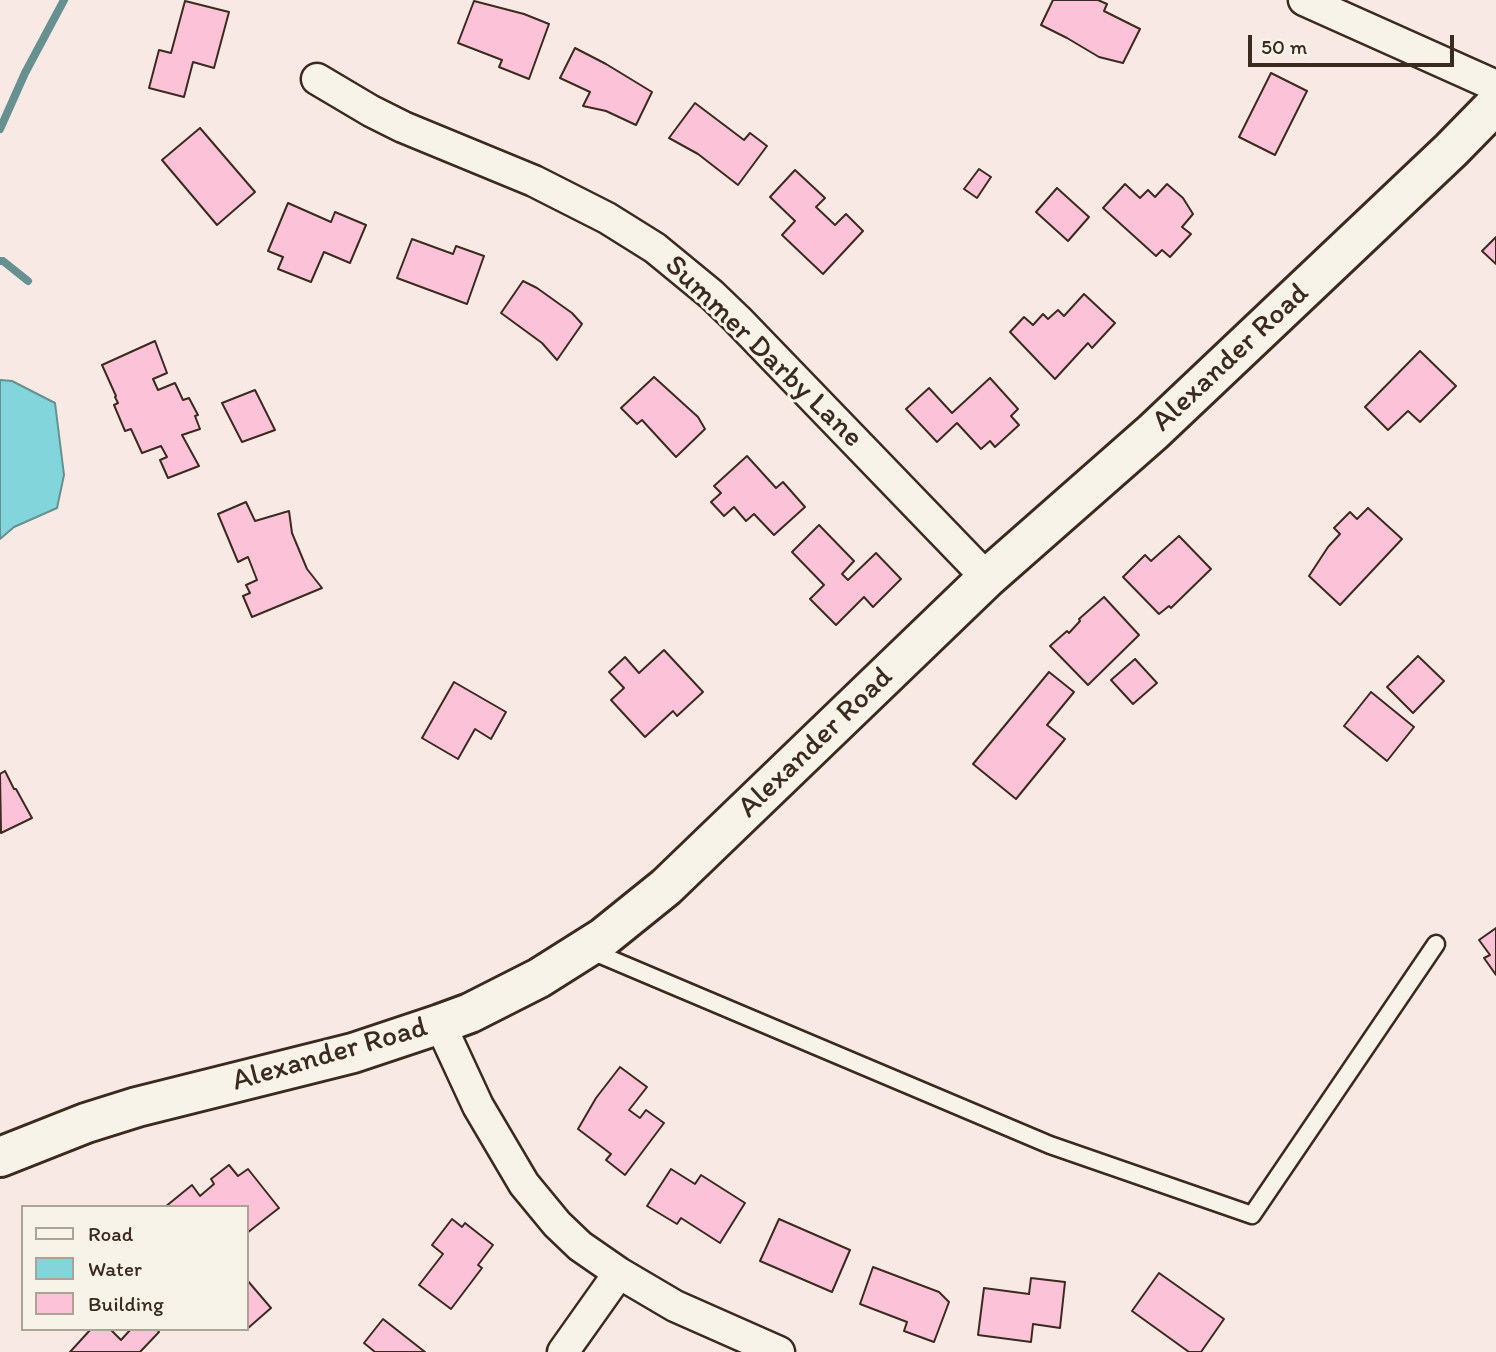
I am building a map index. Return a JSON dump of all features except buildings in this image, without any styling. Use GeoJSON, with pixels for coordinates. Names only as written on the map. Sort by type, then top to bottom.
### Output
{"type":"FeatureCollection","features":[{"type":"Feature","properties":{"kind":"street"},"geometry":{"type":"LineString","coordinates":[[1304,0],[1496,86]]}},
{"type":"Feature","properties":{"kind":"street","name":"Summer Darby Lane"},"geometry":{"type":"LineString","coordinates":[[317,79],[403,127],[534,181],[607,218],[655,248],[737,318],[987,578]]}},
{"type":"Feature","properties":{"kind":"street","name":"Alexander Road"},"geometry":{"type":"LineString","coordinates":[[0,1157],[86,1123],[137,1107],[353,1053],[440,1024],[470,1013],[539,978],[604,937],[666,887],[987,578],[1153,432],[1451,150],[1496,104]]}},
{"type":"Feature","properties":{"kind":"street"},"geometry":{"type":"LineString","coordinates":[[440,1024],[478,1106],[524,1184],[557,1224],[580,1246],[675,1306],[779,1352]]}},
{"type":"Feature","properties":{"kind":"street"},"geometry":{"type":"LineString","coordinates":[[563,1352],[619,1273]]}},
{"type":"Feature","properties":{"kind":"lane"},"geometry":{"type":"LineString","coordinates":[[586,948],[1050,1145],[1252,1215],[1436,944]]}},
{"type":"Feature","properties":{"kind":"water"},"geometry":{"type":"Polygon","coordinates":[[[0,380],[12,381],[55,403],[64,475],[57,508],[14,527],[0,539],[0,380]]]}},
{"type":"Feature","properties":{"kind":"waterway"},"geometry":{"type":"LineString","coordinates":[[0,129],[25,73],[64,0]]}},
{"type":"Feature","properties":{"kind":"waterway"},"geometry":{"type":"LineString","coordinates":[[0,261],[28,281]]}}]}
